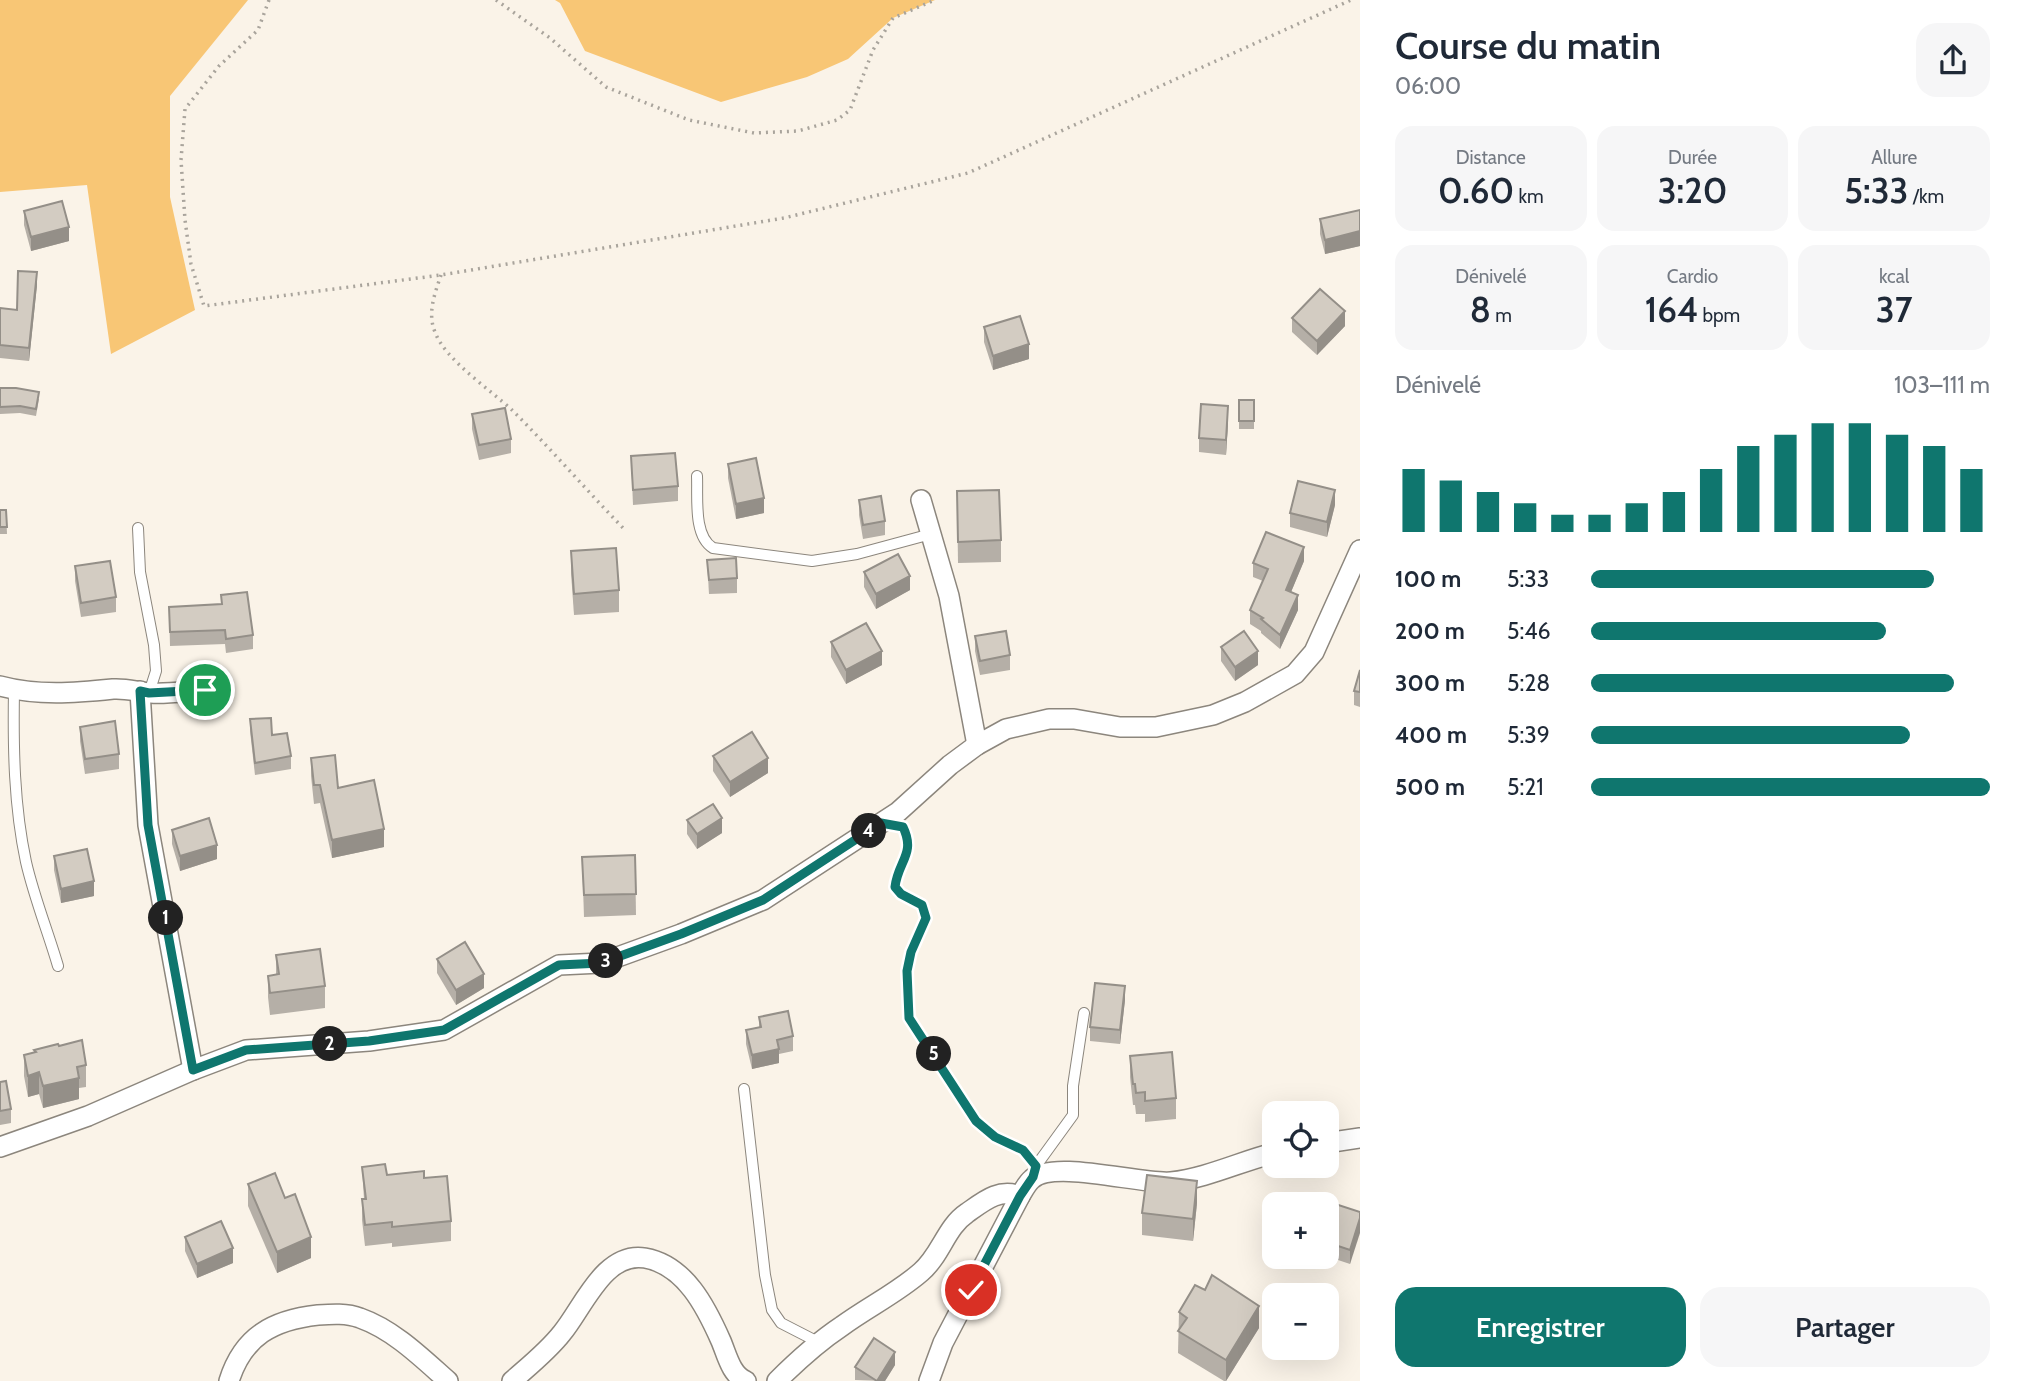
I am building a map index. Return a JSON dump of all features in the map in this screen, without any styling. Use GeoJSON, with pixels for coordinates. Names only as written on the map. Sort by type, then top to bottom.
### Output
{"type":"FeatureCollection","features":[{"type":"Feature","properties":{"kind":"street"},"geometry":{"type":"LineString","coordinates":[[922,500],[949,596],[977,745]]}},
{"type":"Feature","properties":{"kind":"street"},"geometry":{"type":"LineString","coordinates":[[0,1147],[88,1116],[246,1050],[369,1041],[444,1030],[559,965],[601,963],[763,900],[898,812],[950,765],[977,745],[1006,729],[1049,719],[1074,719],[1120,727],[1156,727],[1213,715],[1245,702],[1295,674],[1314,652],[1360,550]]}},
{"type":"Feature","properties":{"kind":"street"},"geometry":{"type":"LineString","coordinates":[[7,688],[66,694],[113,689],[145,692],[205,690]]}},
{"type":"Feature","properties":{"kind":"street"},"geometry":{"type":"LineString","coordinates":[[145,692],[148,825],[193,1070]]}},
{"type":"Feature","properties":{"kind":"street"},"geometry":{"type":"LineString","coordinates":[[1339,1141],[1360,1139]]}},
{"type":"Feature","properties":{"kind":"street"},"geometry":{"type":"LineString","coordinates":[[929,1381],[943,1343],[1035,1172],[1105,1174],[1166,1183],[1210,1175],[1262,1157]]}},
{"type":"Feature","properties":{"kind":"street"},"geometry":{"type":"LineString","coordinates":[[776,1381],[842,1325],[894,1293],[925,1269],[953,1226],[964,1215],[993,1195],[1008,1192],[1020,1196]]}},
{"type":"Feature","properties":{"kind":"street"},"geometry":{"type":"LineString","coordinates":[[512,1381],[564,1332],[602,1277],[616,1264],[629,1258],[642,1257],[673,1269],[688,1283],[705,1308],[731,1365],[741,1379],[746,1381]]}},
{"type":"Feature","properties":{"kind":"street"},"geometry":{"type":"LineString","coordinates":[[229,1381],[243,1352],[252,1340],[268,1328],[295,1317],[342,1314],[361,1318],[382,1329],[415,1351],[448,1381]]}},
{"type":"Feature","properties":{"kind":"lane"},"geometry":{"type":"LineString","coordinates":[[697,476],[701,532],[707,544],[713,548],[812,561],[857,554],[931,534]]}},
{"type":"Feature","properties":{"kind":"lane"},"geometry":{"type":"LineString","coordinates":[[138,528],[140,572],[154,645],[156,671],[145,692]]}},
{"type":"Feature","properties":{"kind":"lane"},"geometry":{"type":"LineString","coordinates":[[7,688],[20,827],[27,866],[58,966]]}},
{"type":"Feature","properties":{"kind":"lane"},"geometry":{"type":"LineString","coordinates":[[1035,1172],[1073,1115],[1073,1086],[1084,1013]]}},
{"type":"Feature","properties":{"kind":"lane"},"geometry":{"type":"LineString","coordinates":[[744,1089],[765,1275],[772,1310],[781,1323],[820,1342]]}},
{"type":"Feature","properties":{"kind":"path"},"geometry":{"type":"LineString","coordinates":[[269,0],[258,30],[219,66],[185,109],[181,160],[185,220],[191,264],[204,306],[442,275],[784,218],[968,173],[1351,0]]}},
{"type":"Feature","properties":{"kind":"path"},"geometry":{"type":"LineString","coordinates":[[496,0],[550,38],[606,87],[689,120],[754,133],[798,131],[837,120],[850,110],[873,50],[893,18],[935,0]]}},
{"type":"Feature","properties":{"kind":"path"},"geometry":{"type":"LineString","coordinates":[[442,275],[434,296],[431,319],[435,334],[457,362],[512,410],[626,531]]}},
{"type":"Feature","properties":{"kind":"path"},"geometry":{"type":"LineString","coordinates":[[881,823],[903,827],[909,839],[908,856],[897,872],[895,887],[901,894],[922,905],[926,918],[911,952],[907,971],[909,1018],[976,1121],[995,1137],[1023,1150],[1035,1172]]}},
{"type":"Feature","properties":{"kind":"shaded area"},"geometry":{"type":"Polygon","coordinates":[[[0,0],[248,0],[170,96],[170,197],[195,310],[111,354],[87,185],[0,192],[0,0]]]}},
{"type":"Feature","properties":{"kind":"shaded area"},"geometry":{"type":"Polygon","coordinates":[[[555,0],[935,0],[893,18],[848,59],[807,77],[721,102],[585,51],[560,3],[555,0]]]}},
{"type":"Feature","properties":{"kind":"building"},"geometry":{"type":"Polygon","coordinates":[[[62,201],[69,227],[31,237],[24,211],[62,201]]]}},
{"type":"Feature","properties":{"kind":"building"},"geometry":{"type":"Polygon","coordinates":[[[1360,210],[1360,231],[1325,240],[1320,219],[1360,210]]]}},
{"type":"Feature","properties":{"kind":"building"},"geometry":{"type":"Polygon","coordinates":[[[18,271],[37,272],[29,348],[0,345],[0,308],[17,310],[18,271]]]}},
{"type":"Feature","properties":{"kind":"building"},"geometry":{"type":"Polygon","coordinates":[[[1320,289],[1345,311],[1317,341],[1292,318],[1320,289]]]}},
{"type":"Feature","properties":{"kind":"building"},"geometry":{"type":"Polygon","coordinates":[[[1020,316],[1029,344],[993,356],[984,327],[1020,316]]]}},
{"type":"Feature","properties":{"kind":"building"},"geometry":{"type":"Polygon","coordinates":[[[0,388],[39,392],[36,409],[20,406],[0,407],[0,388]]]}},
{"type":"Feature","properties":{"kind":"building"},"geometry":{"type":"Polygon","coordinates":[[[1239,400],[1254,400],[1254,421],[1239,421],[1239,400]]]}},
{"type":"Feature","properties":{"kind":"building"},"geometry":{"type":"Polygon","coordinates":[[[1201,404],[1228,406],[1226,440],[1199,438],[1201,404]]]}},
{"type":"Feature","properties":{"kind":"building"},"geometry":{"type":"Polygon","coordinates":[[[505,408],[511,439],[479,445],[472,414],[505,408]]]}},
{"type":"Feature","properties":{"kind":"building"},"geometry":{"type":"Polygon","coordinates":[[[675,453],[678,486],[633,490],[631,456],[675,453]]]}},
{"type":"Feature","properties":{"kind":"building"},"geometry":{"type":"Polygon","coordinates":[[[756,458],[764,498],[736,504],[728,464],[756,458]]]}},
{"type":"Feature","properties":{"kind":"building"},"geometry":{"type":"Polygon","coordinates":[[[1298,481],[1335,490],[1327,522],[1290,513],[1298,481]]]}},
{"type":"Feature","properties":{"kind":"building"},"geometry":{"type":"Polygon","coordinates":[[[999,490],[1001,540],[958,542],[957,491],[999,490]]]}},
{"type":"Feature","properties":{"kind":"building"},"geometry":{"type":"Polygon","coordinates":[[[881,496],[885,521],[863,525],[859,500],[881,496]]]}},
{"type":"Feature","properties":{"kind":"building"},"geometry":{"type":"Polygon","coordinates":[[[0,510],[6,510],[7,527],[0,527],[0,510]]]}},
{"type":"Feature","properties":{"kind":"building"},"geometry":{"type":"Polygon","coordinates":[[[1266,532],[1304,547],[1286,590],[1298,595],[1280,635],[1261,619],[1263,618],[1250,610],[1268,569],[1253,563],[1266,532]]]}},
{"type":"Feature","properties":{"kind":"building"},"geometry":{"type":"Polygon","coordinates":[[[616,548],[619,590],[574,594],[571,551],[616,548]]]}},
{"type":"Feature","properties":{"kind":"building"},"geometry":{"type":"Polygon","coordinates":[[[898,554],[910,576],[876,594],[864,572],[898,554]]]}},
{"type":"Feature","properties":{"kind":"building"},"geometry":{"type":"Polygon","coordinates":[[[736,558],[737,578],[709,580],[707,560],[736,558]]]}},
{"type":"Feature","properties":{"kind":"building"},"geometry":{"type":"Polygon","coordinates":[[[110,561],[116,597],[81,603],[75,566],[110,561]]]}},
{"type":"Feature","properties":{"kind":"building"},"geometry":{"type":"Polygon","coordinates":[[[247,592],[253,635],[226,639],[225,630],[170,632],[169,607],[222,604],[221,595],[247,592]]]}},
{"type":"Feature","properties":{"kind":"building"},"geometry":{"type":"Polygon","coordinates":[[[866,623],[882,651],[846,670],[831,642],[866,623]]]}},
{"type":"Feature","properties":{"kind":"building"},"geometry":{"type":"Polygon","coordinates":[[[1006,631],[1010,655],[980,661],[975,636],[1006,631]]]}},
{"type":"Feature","properties":{"kind":"building"},"geometry":{"type":"Polygon","coordinates":[[[1244,631],[1258,651],[1235,667],[1221,647],[1244,631]]]}},
{"type":"Feature","properties":{"kind":"building"},"geometry":{"type":"Polygon","coordinates":[[[1360,670],[1360,692],[1354,691],[1360,670]]]}},
{"type":"Feature","properties":{"kind":"building"},"geometry":{"type":"Polygon","coordinates":[[[271,718],[272,735],[287,733],[291,756],[255,763],[250,719],[271,718]]]}},
{"type":"Feature","properties":{"kind":"building"},"geometry":{"type":"Polygon","coordinates":[[[115,721],[119,754],[85,759],[80,727],[115,721]]]}},
{"type":"Feature","properties":{"kind":"building"},"geometry":{"type":"Polygon","coordinates":[[[752,732],[768,758],[730,782],[713,756],[752,732]]]}},
{"type":"Feature","properties":{"kind":"building"},"geometry":{"type":"Polygon","coordinates":[[[335,755],[338,788],[374,780],[384,829],[332,840],[320,785],[314,785],[311,758],[335,755]]]}},
{"type":"Feature","properties":{"kind":"building"},"geometry":{"type":"Polygon","coordinates":[[[713,804],[722,818],[697,834],[687,820],[713,804]]]}},
{"type":"Feature","properties":{"kind":"building"},"geometry":{"type":"Polygon","coordinates":[[[209,818],[217,845],[180,856],[172,830],[209,818]]]}},
{"type":"Feature","properties":{"kind":"building"},"geometry":{"type":"Polygon","coordinates":[[[87,849],[94,881],[61,889],[54,856],[87,849]]]}},
{"type":"Feature","properties":{"kind":"building"},"geometry":{"type":"Polygon","coordinates":[[[635,855],[636,894],[584,895],[582,857],[635,855]]]}},
{"type":"Feature","properties":{"kind":"building"},"geometry":{"type":"Polygon","coordinates":[[[465,942],[484,974],[456,990],[437,959],[465,942]]]}},
{"type":"Feature","properties":{"kind":"building"},"geometry":{"type":"Polygon","coordinates":[[[320,949],[325,986],[270,993],[268,976],[279,974],[276,955],[320,949]]]}},
{"type":"Feature","properties":{"kind":"building"},"geometry":{"type":"Polygon","coordinates":[[[1095,983],[1125,986],[1120,1030],[1090,1027],[1095,983]]]}},
{"type":"Feature","properties":{"kind":"building"},"geometry":{"type":"Polygon","coordinates":[[[788,1011],[793,1036],[777,1040],[779,1049],[752,1055],[746,1030],[761,1027],[759,1017],[788,1011]]]}},
{"type":"Feature","properties":{"kind":"building"},"geometry":{"type":"Polygon","coordinates":[[[82,1040],[86,1065],[77,1067],[79,1078],[43,1086],[39,1072],[28,1076],[24,1055],[36,1052],[34,1050],[82,1040]]]}},
{"type":"Feature","properties":{"kind":"building"},"geometry":{"type":"Polygon","coordinates":[[[1172,1052],[1176,1098],[1145,1101],[1145,1092],[1136,1093],[1133,1084],[1130,1056],[1172,1052]]]}},
{"type":"Feature","properties":{"kind":"building"},"geometry":{"type":"Polygon","coordinates":[[[6,1081],[11,1109],[0,1111],[0,1082],[6,1081]]]}},
{"type":"Feature","properties":{"kind":"building"},"geometry":{"type":"Polygon","coordinates":[[[385,1164],[387,1175],[424,1171],[424,1178],[447,1176],[451,1221],[392,1227],[392,1222],[365,1225],[362,1199],[366,1199],[362,1167],[385,1164]]]}},
{"type":"Feature","properties":{"kind":"building"},"geometry":{"type":"Polygon","coordinates":[[[275,1173],[285,1198],[295,1194],[311,1237],[277,1252],[248,1184],[275,1173]]]}},
{"type":"Feature","properties":{"kind":"building"},"geometry":{"type":"Polygon","coordinates":[[[1147,1175],[1197,1181],[1193,1219],[1142,1213],[1147,1175]]]}},
{"type":"Feature","properties":{"kind":"building"},"geometry":{"type":"Polygon","coordinates":[[[1339,1205],[1360,1212],[1350,1250],[1339,1246],[1339,1205]]]}},
{"type":"Feature","properties":{"kind":"building"},"geometry":{"type":"Polygon","coordinates":[[[221,1221],[233,1248],[197,1264],[185,1237],[221,1221]]]}},
{"type":"Feature","properties":{"kind":"building"},"geometry":{"type":"Polygon","coordinates":[[[1212,1275],[1259,1306],[1226,1360],[1178,1331],[1187,1318],[1179,1312],[1195,1285],[1205,1290],[1212,1275]]]}},
{"type":"Feature","properties":{"kind":"building"},"geometry":{"type":"Polygon","coordinates":[[[874,1338],[895,1352],[877,1381],[855,1367],[874,1338]]]}},
{"type":"Feature","properties":{"kind":"route"},"geometry":{"type":"LineString","coordinates":[[205,690],[149,693],[140,691],[148,825],[193,1070],[246,1050],[369,1041],[444,1030],[559,965],[601,963],[681,934],[763,900],[881,823],[903,827],[909,839],[908,856],[897,872],[895,887],[901,894],[922,905],[926,918],[911,952],[907,971],[909,1018],[976,1121],[995,1137],[1023,1150],[1036,1166],[1033,1177],[1020,1196],[971,1290]]}}]}
